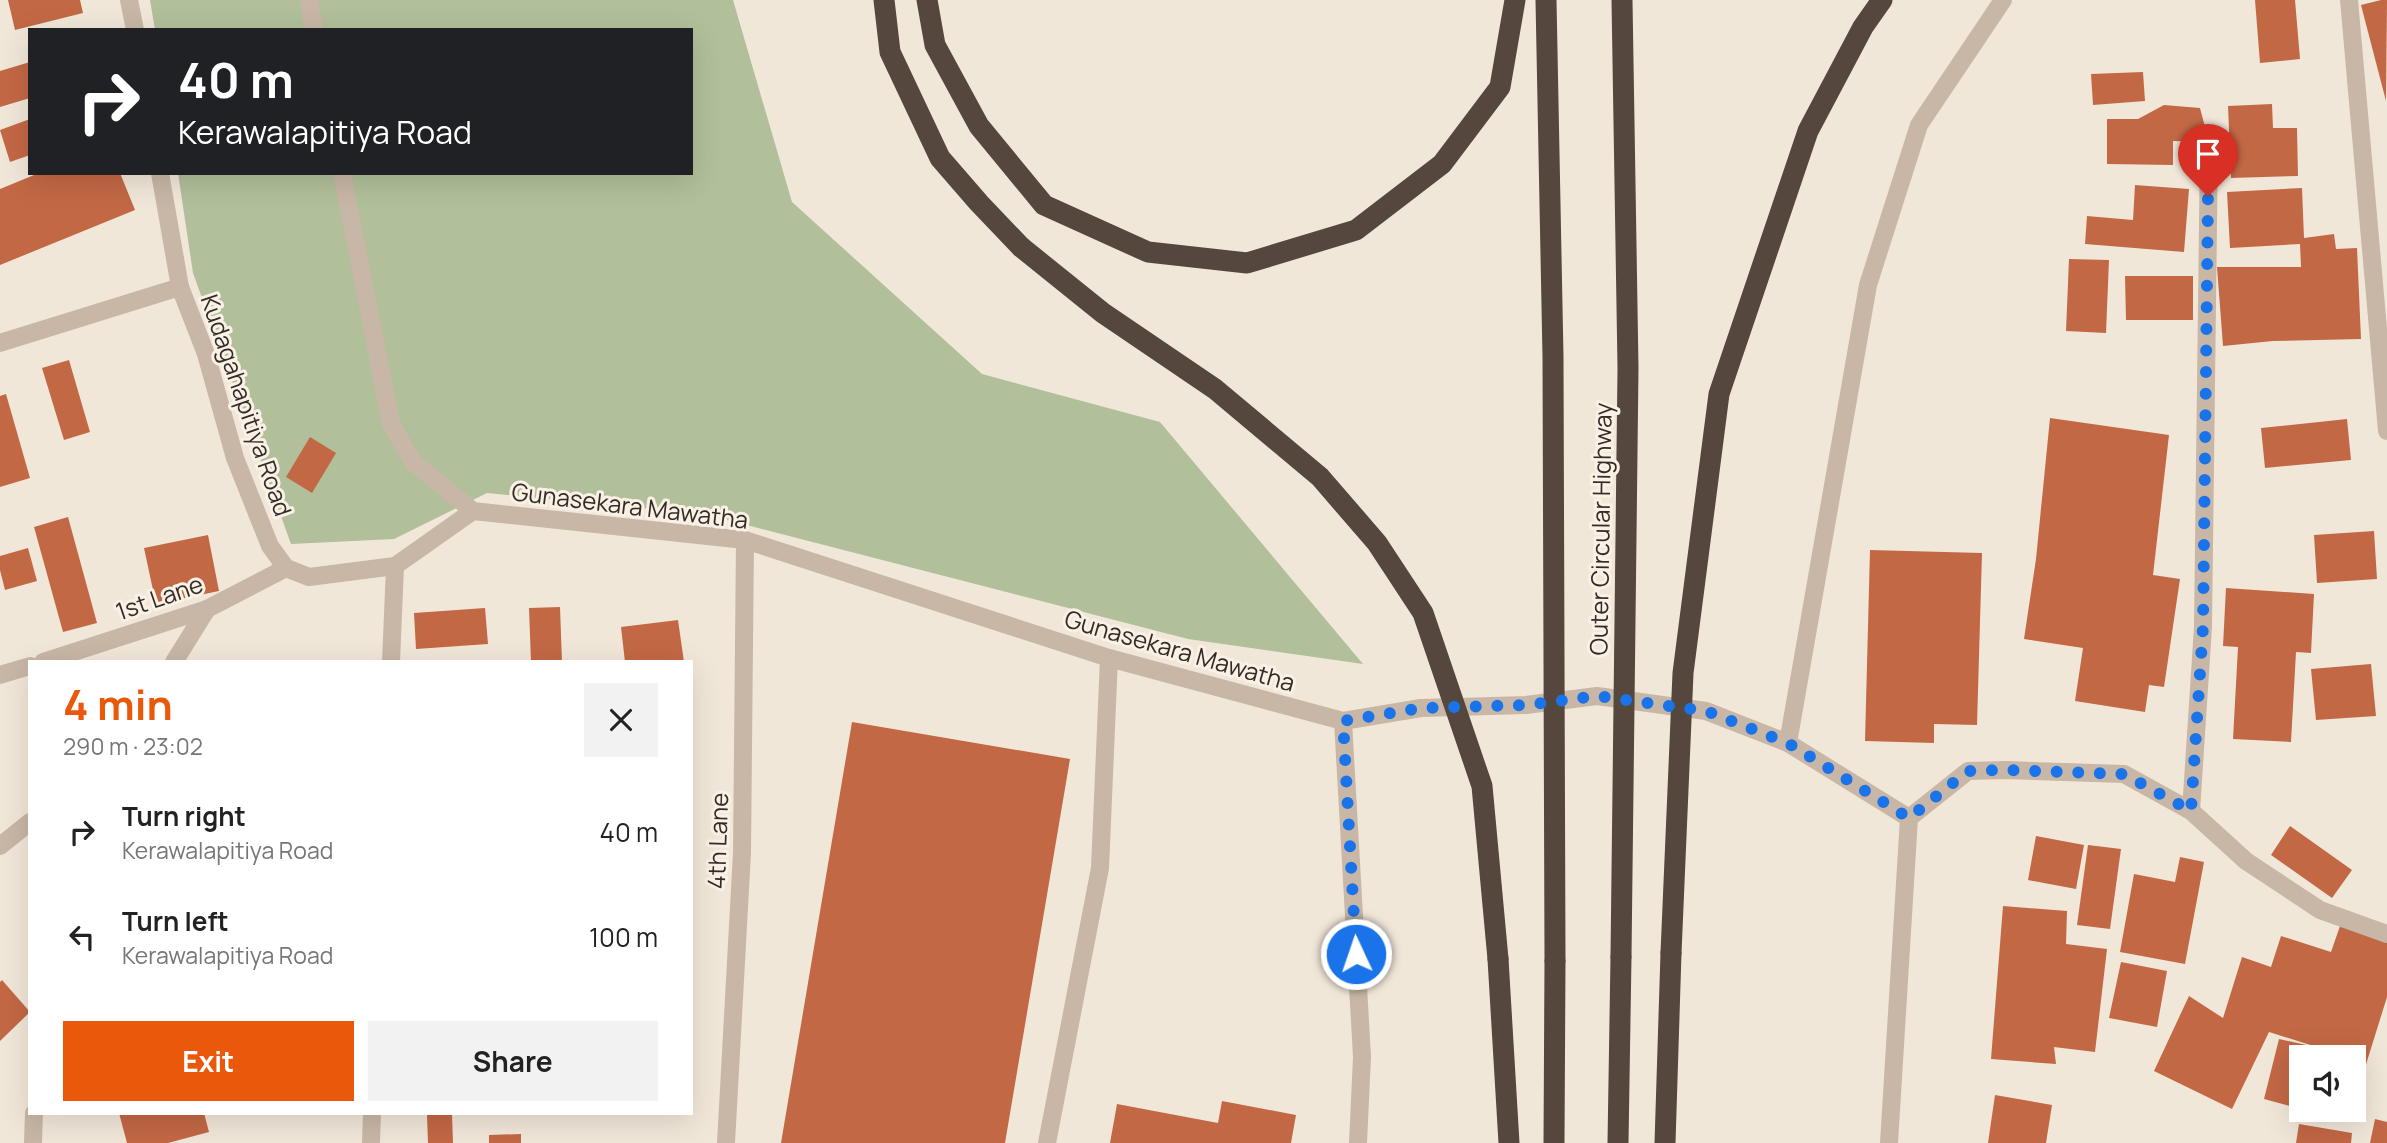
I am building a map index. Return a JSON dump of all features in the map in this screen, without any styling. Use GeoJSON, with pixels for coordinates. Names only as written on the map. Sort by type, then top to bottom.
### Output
{"type":"FeatureCollection","features":[{"type":"Feature","properties":{"kind":"highway"},"geometry":{"type":"LineString","coordinates":[[884,0],[890,52],[940,158],[979,204],[1021,247],[1103,313],[1215,389],[1321,477],[1377,543],[1423,613],[1482,786],[1498,958],[1509,1143]]}},
{"type":"Feature","properties":{"kind":"highway"},"geometry":{"type":"LineString","coordinates":[[927,0],[935,45],[979,126],[1044,205],[1148,252],[1247,263],[1356,230],[1442,164],[1500,87],[1515,0]]}},
{"type":"Feature","properties":{"kind":"highway","name":"Outer Circular Highway"},"geometry":{"type":"LineString","coordinates":[[1546,0],[1553,357],[1554,1143]]}},
{"type":"Feature","properties":{"kind":"highway","name":"Outer Circular Highway"},"geometry":{"type":"LineString","coordinates":[[1618,1143],[1628,368],[1622,0]]}},
{"type":"Feature","properties":{"kind":"highway"},"geometry":{"type":"LineString","coordinates":[[1665,1143],[1683,673],[1719,394],[1808,131],[1863,27],[1882,0]]}},
{"type":"Feature","properties":{"kind":"street"},"geometry":{"type":"LineString","coordinates":[[129,0],[135,28]]}},
{"type":"Feature","properties":{"kind":"street"},"geometry":{"type":"LineString","coordinates":[[309,0],[314,28]]}},
{"type":"Feature","properties":{"kind":"street"},"geometry":{"type":"LineString","coordinates":[[1788,743],[1868,285],[1919,125],[2003,0]]}},
{"type":"Feature","properties":{"kind":"street"},"geometry":{"type":"LineString","coordinates":[[2349,0],[2387,431]]}},
{"type":"Feature","properties":{"kind":"street"},"geometry":{"type":"LineString","coordinates":[[2191,811],[2203,627],[2209,142]]}},
{"type":"Feature","properties":{"kind":"street","name":"Kudagahapitiya Road"},"geometry":{"type":"LineString","coordinates":[[160,175],[180,287],[206,355],[235,458],[270,546],[286,568]]}},
{"type":"Feature","properties":{"kind":"street"},"geometry":{"type":"LineString","coordinates":[[286,568],[309,577],[395,566],[473,512],[413,462],[391,424],[342,175]]}},
{"type":"Feature","properties":{"kind":"street"},"geometry":{"type":"LineString","coordinates":[[0,343],[180,287]]}},
{"type":"Feature","properties":{"kind":"street","name":"Gunasekara Mawatha"},"geometry":{"type":"LineString","coordinates":[[473,512],[745,540],[1109,658],[1343,721]]}},
{"type":"Feature","properties":{"kind":"street","name":"4th Lane"},"geometry":{"type":"LineString","coordinates":[[726,1143],[742,853],[745,540]]}},
{"type":"Feature","properties":{"kind":"street"},"geometry":{"type":"LineString","coordinates":[[391,660],[395,566]]}},
{"type":"Feature","properties":{"kind":"street","name":"1st Lane"},"geometry":{"type":"LineString","coordinates":[[49,660],[206,609],[286,568]]}},
{"type":"Feature","properties":{"kind":"street"},"geometry":{"type":"LineString","coordinates":[[175,660],[206,609]]}},
{"type":"Feature","properties":{"kind":"street"},"geometry":{"type":"LineString","coordinates":[[1047,1143],[1100,868],[1109,658]]}},
{"type":"Feature","properties":{"kind":"street"},"geometry":{"type":"LineString","coordinates":[[0,675],[28,667]]}},
{"type":"Feature","properties":{"kind":"street"},"geometry":{"type":"LineString","coordinates":[[1359,1143],[1362,1057],[1343,721],[1421,708],[1526,705],[1597,696],[1706,711],[1788,743],[1909,818]]}},
{"type":"Feature","properties":{"kind":"street"},"geometry":{"type":"LineString","coordinates":[[1889,1143],[1909,818],[1968,771],[2124,774],[2191,811],[2246,861],[2320,910],[2387,934]]}},
{"type":"Feature","properties":{"kind":"street"},"geometry":{"type":"LineString","coordinates":[[0,846],[28,824]]}},
{"type":"Feature","properties":{"kind":"street"},"geometry":{"type":"LineString","coordinates":[[33,1143],[34,1115]]}},
{"type":"Feature","properties":{"kind":"street"},"geometry":{"type":"LineString","coordinates":[[370,1143],[372,1115]]}},
{"type":"Feature","properties":{"kind":"green space"},"geometry":{"type":"Polygon","coordinates":[[[150,0],[733,0],[792,202],[982,374],[1160,422],[1363,664],[1188,639],[704,514],[487,493],[394,539],[291,544],[193,273],[178,175],[693,175],[693,28],[155,28],[150,0]]]}},
{"type":"Feature","properties":{"kind":"building"},"geometry":{"type":"Polygon","coordinates":[[[8,0],[80,0],[83,13],[15,30],[8,0]]]}},
{"type":"Feature","properties":{"kind":"building"},"geometry":{"type":"Polygon","coordinates":[[[2255,0],[2295,0],[2300,59],[2260,63],[2255,0]]]}},
{"type":"Feature","properties":{"kind":"building"},"geometry":{"type":"Polygon","coordinates":[[[2387,0],[2386,101],[2361,5],[2387,0]]]}},
{"type":"Feature","properties":{"kind":"building"},"geometry":{"type":"Polygon","coordinates":[[[28,63],[28,99],[0,107],[0,71],[28,63]]]}},
{"type":"Feature","properties":{"kind":"building"},"geometry":{"type":"Polygon","coordinates":[[[2143,72],[2145,101],[2093,105],[2091,74],[2143,72]]]}},
{"type":"Feature","properties":{"kind":"building"},"geometry":{"type":"Polygon","coordinates":[[[2272,104],[2273,128],[2297,128],[2298,176],[2231,178],[2228,106],[2272,104]]]}},
{"type":"Feature","properties":{"kind":"building"},"geometry":{"type":"Polygon","coordinates":[[[2164,105],[2200,108],[2209,142],[2173,141],[2173,165],[2107,164],[2107,119],[2138,119],[2164,105]]]}},
{"type":"Feature","properties":{"kind":"building"},"geometry":{"type":"Polygon","coordinates":[[[28,120],[28,156],[10,162],[0,130],[28,120]]]}},
{"type":"Feature","properties":{"kind":"building"},"geometry":{"type":"Polygon","coordinates":[[[34,175],[121,175],[135,210],[0,265],[0,189],[34,175]]]}},
{"type":"Feature","properties":{"kind":"building"},"geometry":{"type":"Polygon","coordinates":[[[2135,185],[2189,189],[2184,252],[2085,244],[2087,216],[2133,220],[2135,185]]]}},
{"type":"Feature","properties":{"kind":"building"},"geometry":{"type":"Polygon","coordinates":[[[2302,188],[2304,238],[2334,234],[2336,249],[2357,248],[2361,339],[2273,341],[2223,346],[2217,267],[2301,267],[2300,244],[2230,248],[2227,192],[2302,188]]]}},
{"type":"Feature","properties":{"kind":"building"},"geometry":{"type":"Polygon","coordinates":[[[2069,259],[2109,260],[2106,333],[2066,331],[2069,259]]]}},
{"type":"Feature","properties":{"kind":"building"},"geometry":{"type":"Polygon","coordinates":[[[2125,276],[2193,276],[2193,320],[2126,320],[2125,276]]]}},
{"type":"Feature","properties":{"kind":"building"},"geometry":{"type":"Polygon","coordinates":[[[69,360],[90,432],[64,440],[42,368],[69,360]]]}},
{"type":"Feature","properties":{"kind":"building"},"geometry":{"type":"Polygon","coordinates":[[[6,394],[30,478],[0,487],[0,396],[6,394]]]}},
{"type":"Feature","properties":{"kind":"building"},"geometry":{"type":"Polygon","coordinates":[[[2050,418],[2169,435],[2153,575],[2180,579],[2164,687],[2149,685],[2145,712],[2075,701],[2083,648],[2024,639],[2036,559],[2050,418]]]}},
{"type":"Feature","properties":{"kind":"building"},"geometry":{"type":"Polygon","coordinates":[[[2347,419],[2351,460],[2265,468],[2261,428],[2347,419]]]}},
{"type":"Feature","properties":{"kind":"building"},"geometry":{"type":"Polygon","coordinates":[[[310,437],[336,453],[312,493],[286,477],[310,437]]]}},
{"type":"Feature","properties":{"kind":"building"},"geometry":{"type":"Polygon","coordinates":[[[68,517],[97,623],[63,632],[34,527],[68,517]]]}},
{"type":"Feature","properties":{"kind":"building"},"geometry":{"type":"Polygon","coordinates":[[[2374,531],[2377,579],[2317,583],[2314,535],[2374,531]]]}},
{"type":"Feature","properties":{"kind":"building"},"geometry":{"type":"Polygon","coordinates":[[[208,535],[219,591],[156,604],[144,548],[208,535]]]}},
{"type":"Feature","properties":{"kind":"building"},"geometry":{"type":"Polygon","coordinates":[[[28,548],[37,581],[5,590],[0,556],[28,548]]]}},
{"type":"Feature","properties":{"kind":"building"},"geometry":{"type":"Polygon","coordinates":[[[1870,550],[1982,553],[1977,725],[1934,724],[1934,743],[1865,741],[1870,550]]]}},
{"type":"Feature","properties":{"kind":"building"},"geometry":{"type":"Polygon","coordinates":[[[2226,588],[2314,594],[2311,653],[2296,652],[2291,742],[2233,739],[2238,647],[2223,646],[2226,588]]]}},
{"type":"Feature","properties":{"kind":"building"},"geometry":{"type":"Polygon","coordinates":[[[560,607],[562,660],[531,660],[529,608],[560,607]]]}},
{"type":"Feature","properties":{"kind":"building"},"geometry":{"type":"Polygon","coordinates":[[[485,608],[488,644],[416,649],[414,613],[485,608]]]}},
{"type":"Feature","properties":{"kind":"building"},"geometry":{"type":"Polygon","coordinates":[[[678,620],[684,660],[625,660],[621,627],[678,620]]]}},
{"type":"Feature","properties":{"kind":"building"},"geometry":{"type":"Polygon","coordinates":[[[2371,664],[2376,716],[2316,720],[2311,669],[2371,664]]]}},
{"type":"Feature","properties":{"kind":"building"},"geometry":{"type":"Polygon","coordinates":[[[852,722],[1070,759],[1005,1143],[781,1143],[852,722]]]}},
{"type":"Feature","properties":{"kind":"building"},"geometry":{"type":"Polygon","coordinates":[[[2290,826],[2352,870],[2332,898],[2271,855],[2290,826]]]}},
{"type":"Feature","properties":{"kind":"building"},"geometry":{"type":"Polygon","coordinates":[[[2036,836],[2084,845],[2076,889],[2028,880],[2036,836]]]}},
{"type":"Feature","properties":{"kind":"building"},"geometry":{"type":"Polygon","coordinates":[[[2088,845],[2121,849],[2110,929],[2077,925],[2088,845]]]}},
{"type":"Feature","properties":{"kind":"building"},"geometry":{"type":"Polygon","coordinates":[[[2180,857],[2204,862],[2185,964],[2120,952],[2134,874],[2175,882],[2180,857]]]}},
{"type":"Feature","properties":{"kind":"building"},"geometry":{"type":"Polygon","coordinates":[[[2003,906],[2067,911],[2066,944],[2107,949],[2095,1052],[2054,1047],[2056,1064],[1991,1059],[2003,906]]]}},
{"type":"Feature","properties":{"kind":"building"},"geometry":{"type":"Polygon","coordinates":[[[2340,926],[2387,941],[2387,997],[2366,1064],[2366,1045],[2310,1045],[2269,1032],[2232,1109],[2154,1071],[2189,996],[2223,1018],[2242,957],[2271,967],[2281,936],[2331,952],[2340,926]]]}},
{"type":"Feature","properties":{"kind":"building"},"geometry":{"type":"Polygon","coordinates":[[[2121,962],[2167,971],[2157,1027],[2109,1018],[2121,962]]]}},
{"type":"Feature","properties":{"kind":"building"},"geometry":{"type":"Polygon","coordinates":[[[2,980],[28,1010],[28,1014],[0,1041],[2,980]]]}},
{"type":"Feature","properties":{"kind":"building"},"geometry":{"type":"Polygon","coordinates":[[[2279,1039],[2306,1045],[2289,1045],[2289,1106],[2264,1099],[2279,1039]]]}},
{"type":"Feature","properties":{"kind":"building"},"geometry":{"type":"Polygon","coordinates":[[[1995,1095],[2052,1105],[2046,1143],[1988,1143],[1995,1095]]]}},
{"type":"Feature","properties":{"kind":"building"},"geometry":{"type":"Polygon","coordinates":[[[1222,1101],[1296,1115],[1291,1143],[1110,1143],[1117,1104],[1218,1123],[1222,1101]]]}},
{"type":"Feature","properties":{"kind":"building"},"geometry":{"type":"Polygon","coordinates":[[[120,1115],[205,1115],[209,1132],[168,1143],[127,1143],[120,1115]]]}},
{"type":"Feature","properties":{"kind":"building"},"geometry":{"type":"Polygon","coordinates":[[[427,1115],[452,1115],[453,1143],[428,1143],[427,1115]]]}},
{"type":"Feature","properties":{"kind":"building"},"geometry":{"type":"Polygon","coordinates":[[[2375,1119],[2387,1122],[2387,1143],[2370,1143],[2375,1119]]]}},
{"type":"Feature","properties":{"kind":"building"},"geometry":{"type":"Polygon","coordinates":[[[2299,1124],[2352,1133],[2351,1143],[2296,1143],[2299,1124]]]}},
{"type":"Feature","properties":{"kind":"building"},"geometry":{"type":"Polygon","coordinates":[[[521,1134],[521,1143],[489,1143],[489,1135],[521,1134]]]}},
{"type":"Feature","properties":{"kind":"route"},"geometry":{"type":"LineString","coordinates":[[1356,954],[1343,721],[1421,708],[1526,705],[1597,696],[1706,711],[1788,743],[1909,818],[1968,771],[2006,770],[2124,774],[2191,811],[2203,627],[2208,196]]}}]}
